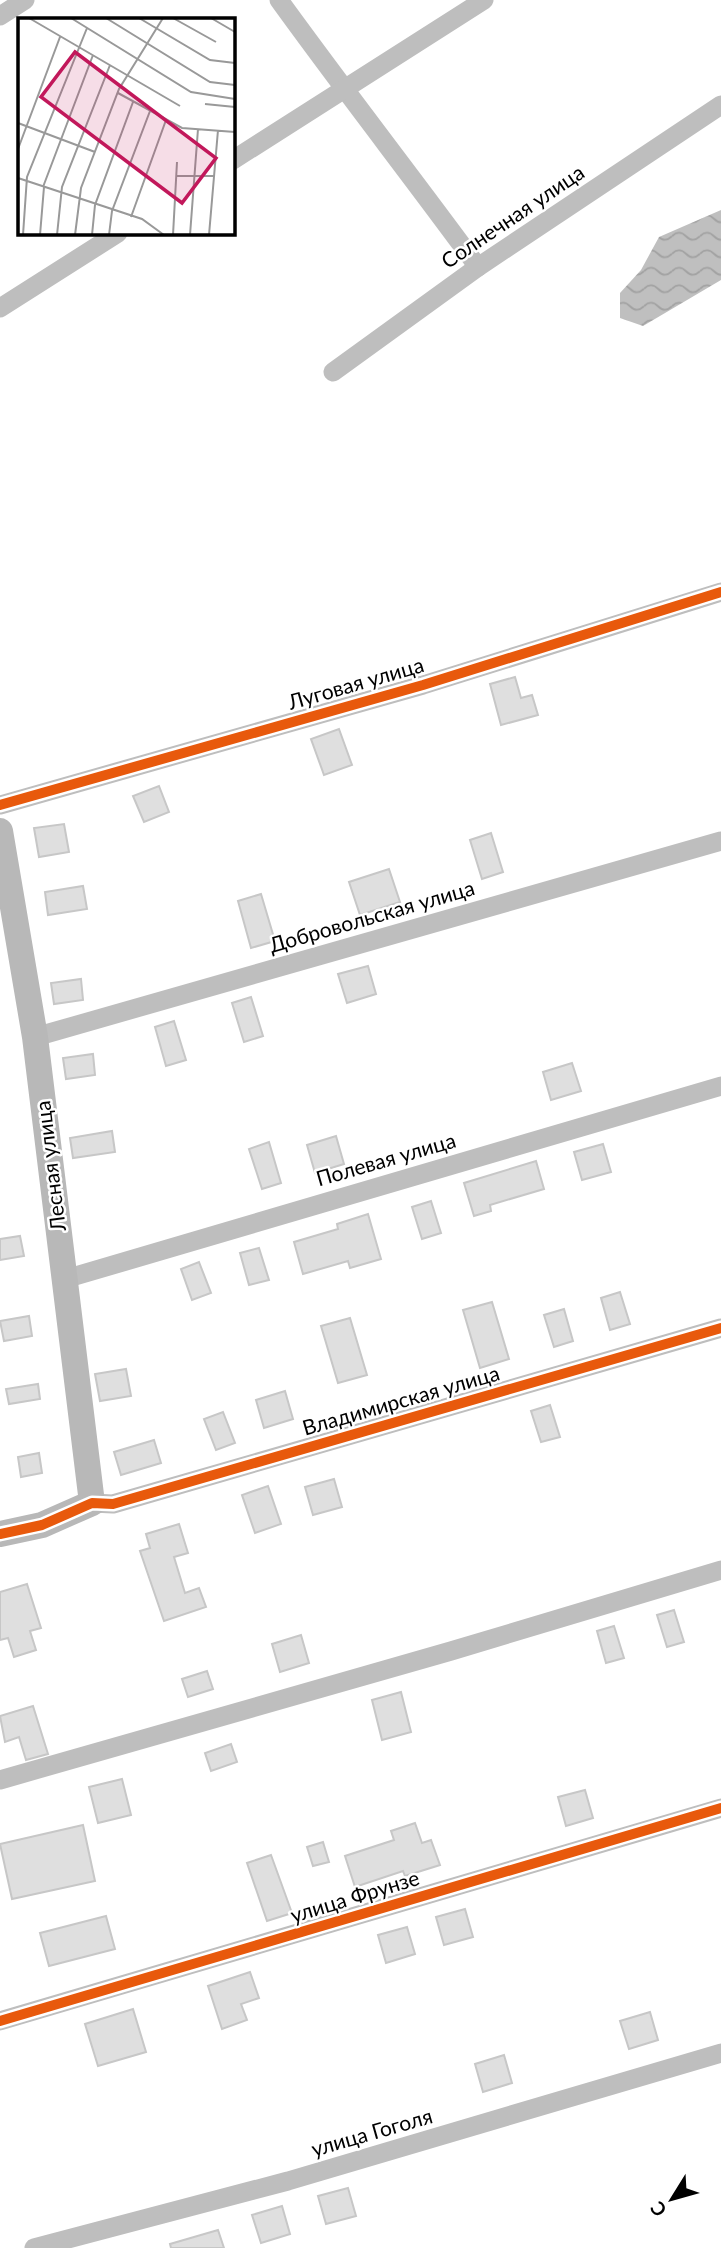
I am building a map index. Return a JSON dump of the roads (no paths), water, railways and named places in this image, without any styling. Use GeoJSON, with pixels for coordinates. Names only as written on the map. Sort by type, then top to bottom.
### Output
{"type":"FeatureCollection","features":[{"type":"Feature","properties":{"kind":"street"},"geometry":{"type":"LineString","coordinates":[[0,16],[25,0]]}},
{"type":"Feature","properties":{"kind":"street"},"geometry":{"type":"LineString","coordinates":[[279,0],[478,267]]}},
{"type":"Feature","properties":{"kind":"street"},"geometry":{"type":"LineString","coordinates":[[234,159],[484,0]]}},
{"type":"Feature","properties":{"kind":"street","name":"Солнечная улица"},"geometry":{"type":"LineString","coordinates":[[333,372],[478,267],[721,105]]}},
{"type":"Feature","properties":{"kind":"street"},"geometry":{"type":"LineString","coordinates":[[0,308],[116,234]]}},
{"type":"Feature","properties":{"kind":"street","name":"Луговая улица"},"geometry":{"type":"LineString","coordinates":[[0,805],[423,685],[721,593]]}},
{"type":"Feature","properties":{"kind":"street","name":"Лесная улица"},"geometry":{"type":"LineString","coordinates":[[0,831],[35,1037],[92,1503]]}},
{"type":"Feature","properties":{"kind":"street","name":"Добровольская улица"},"geometry":{"type":"LineString","coordinates":[[35,1037],[721,841]]}},
{"type":"Feature","properties":{"kind":"street","name":"Полевая улица"},"geometry":{"type":"LineString","coordinates":[[65,1279],[721,1086]]}},
{"type":"Feature","properties":{"kind":"street","name":"Владимирская улица"},"geometry":{"type":"LineString","coordinates":[[92,1503],[113,1504],[721,1328]]}},
{"type":"Feature","properties":{"kind":"street"},"geometry":{"type":"LineString","coordinates":[[0,1534],[42,1525],[92,1503]]}},
{"type":"Feature","properties":{"kind":"street"},"geometry":{"type":"LineString","coordinates":[[0,1780],[451,1651],[721,1570]]}},
{"type":"Feature","properties":{"kind":"street","name":"улица Фрунзе"},"geometry":{"type":"LineString","coordinates":[[0,2021],[721,1808]]}},
{"type":"Feature","properties":{"kind":"street","name":"улица Гоголя"},"geometry":{"type":"LineString","coordinates":[[34,2248],[288,2181],[721,2053]]}},
{"type":"Feature","properties":{"kind":"water"},"geometry":{"type":"Polygon","coordinates":[[[721,210],[721,280],[643,326],[620,318],[620,293],[641,270],[659,237],[721,210]]]}}]}
